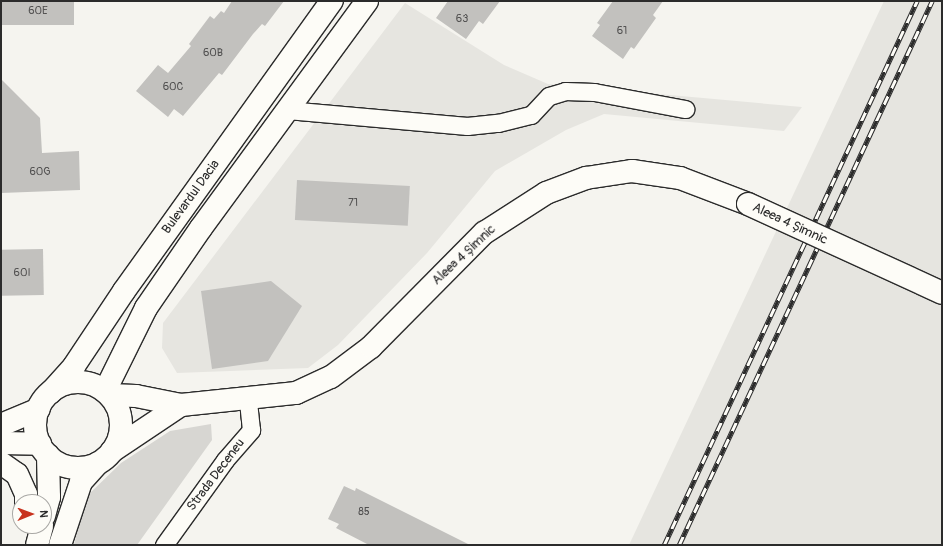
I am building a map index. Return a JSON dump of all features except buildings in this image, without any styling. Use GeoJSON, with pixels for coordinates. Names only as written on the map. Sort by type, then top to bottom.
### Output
{"type":"FeatureCollection","features":[{"type":"Feature","properties":{"kind":"main road","name":"Bulevardul Dacia"},"geometry":{"type":"LineString","coordinates":[[44,401],[74,366],[124,291],[332,1]]}},
{"type":"Feature","properties":{"kind":"main road","name":"Bulevardul Dacia"},"geometry":{"type":"LineString","coordinates":[[107,393],[146,308],[287,110],[367,1]]}},
{"type":"Feature","properties":{"kind":"main road","name":"Aleea 4 Șimnic"},"geometry":{"type":"LineString","coordinates":[[107,393],[136,396],[181,405],[248,400],[296,393],[331,377],[371,347],[484,234],[546,193],[586,178],[632,172],[680,178],[748,204],[942,293]]}},
{"type":"Feature","properties":{"kind":"main road"},"geometry":{"type":"LineString","coordinates":[[1,425],[44,401],[72,382],[84,382],[107,393],[120,417],[118,441],[81,482],[60,545]]}},
{"type":"Feature","properties":{"kind":"main road"},"geometry":{"type":"LineString","coordinates":[[44,401],[36,432],[44,449],[48,494]]}},
{"type":"Feature","properties":{"kind":"main road","name":"Aleea 4 Șimnic"},"geometry":{"type":"LineString","coordinates":[[105,457],[181,405]]}},
{"type":"Feature","properties":{"kind":"main road"},"geometry":{"type":"LineString","coordinates":[[1,443],[44,449],[59,463],[72,467],[85,467],[105,457]]}},
{"type":"Feature","properties":{"kind":"main road"},"geometry":{"type":"LineString","coordinates":[[1,463],[17,474],[26,494]]}},
{"type":"Feature","properties":{"kind":"main road"},"geometry":{"type":"LineString","coordinates":[[26,534],[26,545]]}},
{"type":"Feature","properties":{"kind":"main road"},"geometry":{"type":"LineString","coordinates":[[37,545],[40,534]]}},
{"type":"Feature","properties":{"kind":"street"},"geometry":{"type":"LineString","coordinates":[[287,110],[467,126],[498,123],[531,115],[548,96],[565,91],[594,92],[685,109]]}},
{"type":"Feature","properties":{"kind":"street","name":"Strada Deceneu"},"geometry":{"type":"LineString","coordinates":[[164,545],[225,460],[251,430],[248,400]]}},
{"type":"Feature","properties":{"kind":"shaded area"},"geometry":{"type":"Polygon","coordinates":[[[884,1],[942,1],[942,545],[629,545],[884,1]]]}},
{"type":"Feature","properties":{"kind":"shaded area"},"geometry":{"type":"Polygon","coordinates":[[[405,3],[504,65],[548,84],[802,107],[784,131],[604,114],[566,130],[495,171],[427,253],[338,345],[308,368],[177,373],[162,348],[163,323],[405,3]]]}},
{"type":"Feature","properties":{"kind":"shaded area"},"geometry":{"type":"Polygon","coordinates":[[[211,424],[212,440],[137,545],[74,545],[85,498],[121,463],[170,431],[211,424]]]}},
{"type":"Feature","properties":{"kind":"railway"},"geometry":{"type":"LineString","coordinates":[[664,545],[917,1]]}},
{"type":"Feature","properties":{"kind":"railway"},"geometry":{"type":"LineString","coordinates":[[679,545],[932,1]]}}]}
